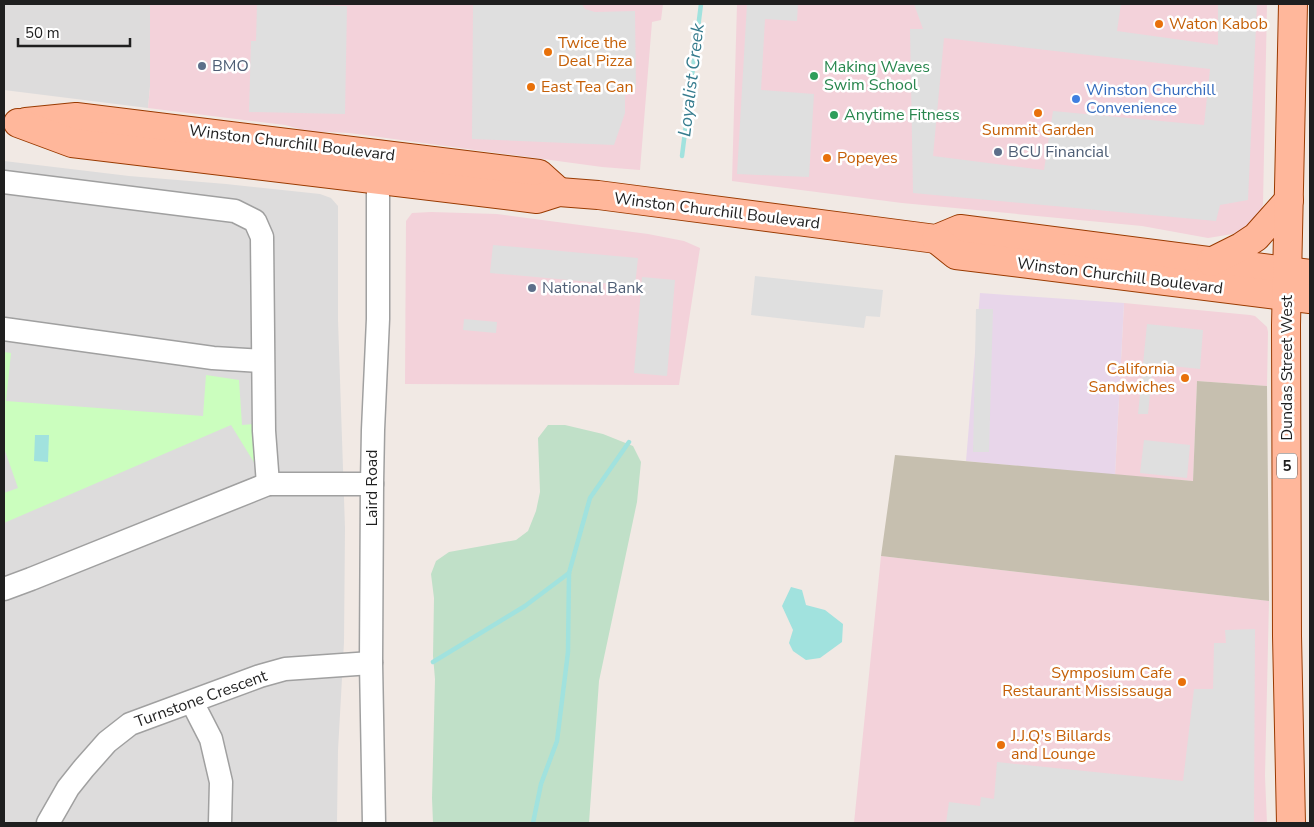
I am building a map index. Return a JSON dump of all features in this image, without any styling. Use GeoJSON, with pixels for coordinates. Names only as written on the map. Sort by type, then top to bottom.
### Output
{"type":"FeatureCollection","features":[{"type":"Feature","properties":{"kind":"main road","name":"Dundas Street West"},"geometry":{"type":"LineString","coordinates":[[1291,823],[1287,627],[1298,285],[1289,200],[1293,4]]}},
{"type":"Feature","properties":{"kind":"main road","name":"Winston Churchill Boulevard"},"geometry":{"type":"LineString","coordinates":[[11,122],[76,117],[378,167],[539,174],[558,192],[598,195],[936,239],[960,229],[1211,262],[1298,285]]}},
{"type":"Feature","properties":{"kind":"main road"},"geometry":{"type":"LineString","coordinates":[[1211,262],[1256,237],[1289,200]]}},
{"type":"Feature","properties":{"kind":"main road","name":"Winston Churchill Boulevard"},"geometry":{"type":"LineString","coordinates":[[936,239],[956,255],[1298,285]]}},
{"type":"Feature","properties":{"kind":"street","name":"Laird Road"},"geometry":{"type":"LineString","coordinates":[[374,823],[371,663],[372,484],[378,319],[378,167]]}},
{"type":"Feature","properties":{"kind":"street"},"geometry":{"type":"LineString","coordinates":[[4,182],[235,211],[255,221],[262,237],[262,361],[268,484]]}},
{"type":"Feature","properties":{"kind":"street"},"geometry":{"type":"LineString","coordinates":[[4,329],[213,358],[262,361]]}},
{"type":"Feature","properties":{"kind":"street"},"geometry":{"type":"LineString","coordinates":[[4,589],[268,484],[372,484]]}},
{"type":"Feature","properties":{"kind":"street","name":"Turnstone Crescent"},"geometry":{"type":"LineString","coordinates":[[48,823],[68,788],[107,742],[130,724],[260,676],[285,669],[371,663]]}},
{"type":"Feature","properties":{"kind":"street"},"geometry":{"type":"LineString","coordinates":[[192,702],[211,739],[222,782],[220,823]]}},
{"type":"Feature","properties":{"kind":"shaded area"},"geometry":{"type":"Polygon","coordinates":[[[4,4],[150,4],[150,87],[148,108],[4,90],[4,4]]]}},
{"type":"Feature","properties":{"kind":"shaded area"},"geometry":{"type":"Polygon","coordinates":[[[150,4],[663,4],[661,20],[652,22],[640,170],[602,167],[349,133],[314,133],[285,125],[148,108],[150,87],[150,4]]]}},
{"type":"Feature","properties":{"kind":"shaded area"},"geometry":{"type":"Polygon","coordinates":[[[257,4],[347,6],[345,114],[249,112],[251,41],[256,41],[257,4]]]}},
{"type":"Feature","properties":{"kind":"shaded area"},"geometry":{"type":"Polygon","coordinates":[[[473,4],[582,4],[585,9],[595,12],[635,11],[636,89],[625,89],[625,113],[614,145],[472,139],[473,4]]]}},
{"type":"Feature","properties":{"kind":"shaded area"},"geometry":{"type":"Polygon","coordinates":[[[737,4],[1267,4],[1263,204],[1261,213],[1257,221],[1239,233],[1208,238],[1142,226],[902,203],[732,181],[737,4]]]}},
{"type":"Feature","properties":{"kind":"shaded area"},"geometry":{"type":"Polygon","coordinates":[[[747,4],[798,4],[797,21],[765,19],[761,90],[814,94],[809,177],[737,174],[747,4]]]}},
{"type":"Feature","properties":{"kind":"shaded area"},"geometry":{"type":"Polygon","coordinates":[[[914,4],[1121,4],[1117,31],[1218,45],[1218,4],[1257,4],[1248,200],[1220,205],[1216,221],[913,193],[910,29],[923,29],[914,4]],[[944,38],[933,156],[1044,170],[1053,111],[1204,125],[1210,69],[944,38]]]}},
{"type":"Feature","properties":{"kind":"shaded area"},"geometry":{"type":"Polygon","coordinates":[[[4,161],[129,176],[320,194],[331,198],[338,206],[338,320],[345,528],[344,642],[338,750],[337,823],[4,823],[4,161]]]}},
{"type":"Feature","properties":{"kind":"shaded area"},"geometry":{"type":"Polygon","coordinates":[[[412,213],[497,214],[648,234],[684,241],[700,248],[679,385],[405,384],[406,221],[412,213]]]}},
{"type":"Feature","properties":{"kind":"shaded area"},"geometry":{"type":"Polygon","coordinates":[[[493,245],[638,258],[635,286],[490,273],[493,245]]]}},
{"type":"Feature","properties":{"kind":"shaded area"},"geometry":{"type":"Polygon","coordinates":[[[755,276],[883,290],[880,317],[866,316],[864,328],[751,315],[755,276]]]}},
{"type":"Feature","properties":{"kind":"shaded area"},"geometry":{"type":"Polygon","coordinates":[[[642,277],[675,280],[667,376],[634,373],[642,277]]]}},
{"type":"Feature","properties":{"kind":"shaded area"},"geometry":{"type":"Polygon","coordinates":[[[980,293],[1124,303],[1115,475],[966,461],[980,293]]]}},
{"type":"Feature","properties":{"kind":"shaded area"},"geometry":{"type":"Polygon","coordinates":[[[1124,303],[1250,315],[1255,316],[1267,327],[1267,386],[1197,381],[1193,481],[1115,475],[1124,303]]]}},
{"type":"Feature","properties":{"kind":"shaded area"},"geometry":{"type":"Polygon","coordinates":[[[976,309],[993,309],[989,452],[973,452],[976,309]]]}},
{"type":"Feature","properties":{"kind":"shaded area"},"geometry":{"type":"Polygon","coordinates":[[[464,319],[497,322],[496,333],[463,330],[464,319]]]}},
{"type":"Feature","properties":{"kind":"shaded area"},"geometry":{"type":"Polygon","coordinates":[[[1147,324],[1203,330],[1200,369],[1153,364],[1148,414],[1138,414],[1147,324]]]}},
{"type":"Feature","properties":{"kind":"shaded area"},"geometry":{"type":"Polygon","coordinates":[[[1197,381],[1267,386],[1269,601],[881,556],[895,455],[1193,481],[1197,381]]]}},
{"type":"Feature","properties":{"kind":"shaded area"},"geometry":{"type":"Polygon","coordinates":[[[1144,440],[1190,445],[1187,478],[1140,473],[1144,440]]]}},
{"type":"Feature","properties":{"kind":"shaded area"},"geometry":{"type":"Polygon","coordinates":[[[881,556],[1269,601],[1265,776],[1267,823],[854,823],[881,556]]]}},
{"type":"Feature","properties":{"kind":"shaded area"},"geometry":{"type":"Polygon","coordinates":[[[1255,629],[1254,823],[946,823],[949,802],[980,806],[981,797],[994,799],[997,762],[1183,781],[1194,689],[1213,689],[1214,643],[1226,643],[1225,630],[1255,629]]]}},
{"type":"Feature","properties":{"kind":"green space"},"geometry":{"type":"Polygon","coordinates":[[[4,352],[11,353],[6,401],[203,416],[206,375],[239,380],[242,425],[254,424],[255,464],[231,425],[4,523],[4,493],[18,488],[4,448],[4,352]]]}},
{"type":"Feature","properties":{"kind":"green space"},"geometry":{"type":"Polygon","coordinates":[[[548,425],[565,425],[603,434],[633,446],[641,462],[637,502],[599,681],[589,823],[433,823],[435,679],[433,656],[434,598],[431,574],[436,561],[449,552],[516,540],[528,531],[536,511],[540,492],[538,438],[548,425]]]}},
{"type":"Feature","properties":{"kind":"water"},"geometry":{"type":"Polygon","coordinates":[[[35,435],[49,435],[48,462],[34,461],[35,435]]]}},
{"type":"Feature","properties":{"kind":"water"},"geometry":{"type":"Polygon","coordinates":[[[791,587],[802,590],[806,605],[825,610],[843,624],[842,642],[820,658],[806,660],[793,651],[789,643],[793,630],[782,606],[791,587]]]}},
{"type":"Feature","properties":{"kind":"waterway","name":"Loyalist Creek"},"geometry":{"type":"LineString","coordinates":[[682,156],[701,4]]}},
{"type":"Feature","properties":{"kind":"waterway"},"geometry":{"type":"LineString","coordinates":[[533,823],[541,784],[557,741],[568,652],[569,573],[590,498],[629,442]]}},
{"type":"Feature","properties":{"kind":"waterway"},"geometry":{"type":"LineString","coordinates":[[433,662],[525,606],[569,573]]}},
{"type":"Feature","properties":{"kind":"place","name":"Waton Kabob"},"geometry":{"type":"Point","coordinates":[1159,24]}},
{"type":"Feature","properties":{"kind":"place","name":"Twice the Deal Pizza"},"geometry":{"type":"Point","coordinates":[548,52]}},
{"type":"Feature","properties":{"kind":"place","name":"BMO"},"geometry":{"type":"Point","coordinates":[202,66]}},
{"type":"Feature","properties":{"kind":"place","name":"Making Waves Swim School"},"geometry":{"type":"Point","coordinates":[814,76]}},
{"type":"Feature","properties":{"kind":"place","name":"East Tea Can"},"geometry":{"type":"Point","coordinates":[531,87]}},
{"type":"Feature","properties":{"kind":"place","name":"Winston Churchill Convenience"},"geometry":{"type":"Point","coordinates":[1076,99]}},
{"type":"Feature","properties":{"kind":"place","name":"Summit Garden"},"geometry":{"type":"Point","coordinates":[1038,113]}},
{"type":"Feature","properties":{"kind":"place","name":"Anytime Fitness"},"geometry":{"type":"Point","coordinates":[834,115]}},
{"type":"Feature","properties":{"kind":"place","name":"BCU Financial"},"geometry":{"type":"Point","coordinates":[998,152]}},
{"type":"Feature","properties":{"kind":"place","name":"Popeyes"},"geometry":{"type":"Point","coordinates":[827,158]}},
{"type":"Feature","properties":{"kind":"place","name":"National Bank"},"geometry":{"type":"Point","coordinates":[532,288]}},
{"type":"Feature","properties":{"kind":"place","name":"California Sandwiches"},"geometry":{"type":"Point","coordinates":[1185,378]}},
{"type":"Feature","properties":{"kind":"place","name":"Symposium Cafe Restaurant Mississauga"},"geometry":{"type":"Point","coordinates":[1182,682]}},
{"type":"Feature","properties":{"kind":"place","name":"J.J.Q's Billards and Lounge"},"geometry":{"type":"Point","coordinates":[1001,745]}}]}
